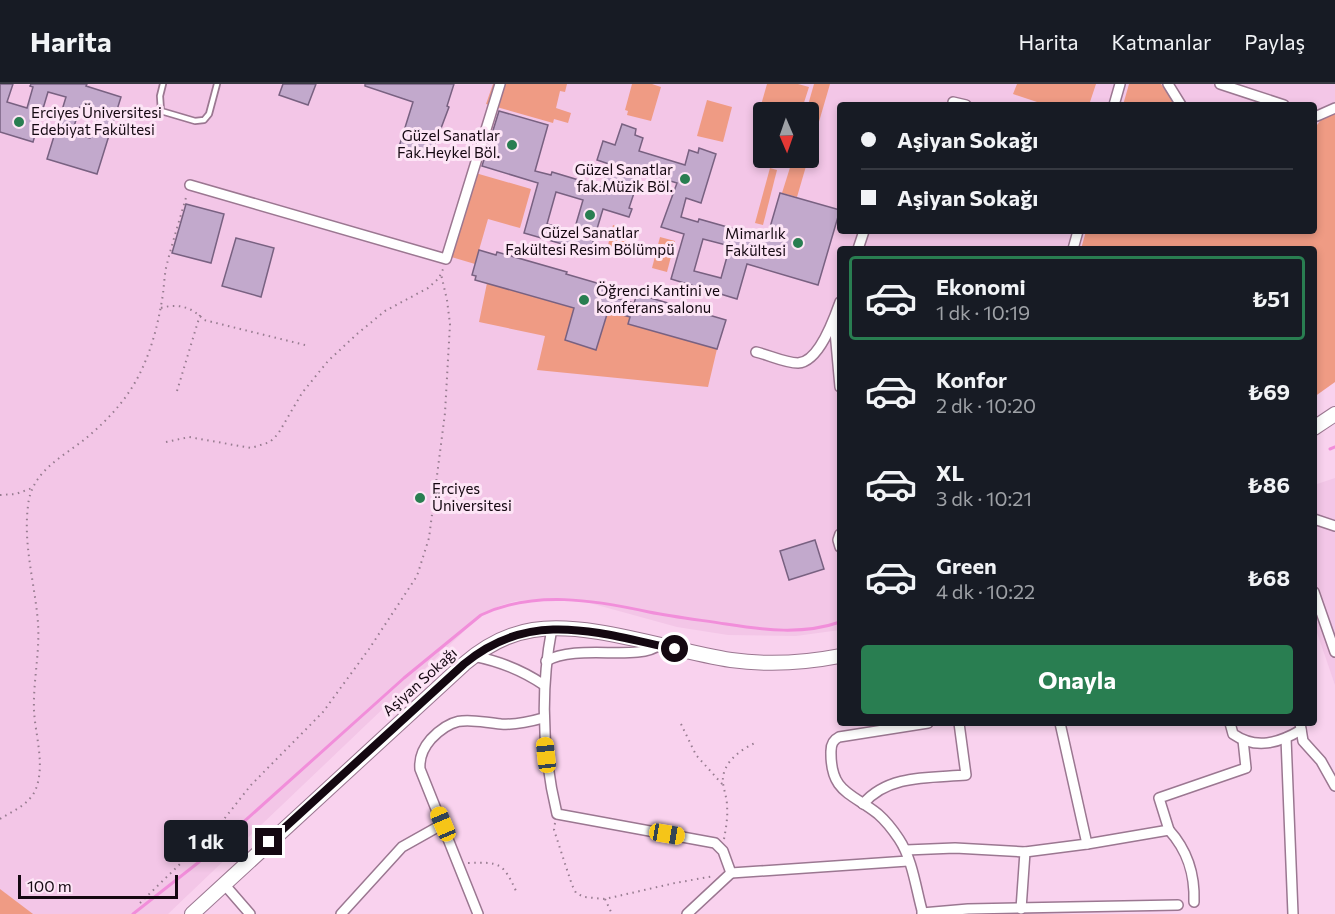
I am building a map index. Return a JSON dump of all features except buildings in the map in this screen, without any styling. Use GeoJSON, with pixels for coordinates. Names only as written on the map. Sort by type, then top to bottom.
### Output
{"type":"FeatureCollection","features":[{"type":"Feature","properties":{"kind":"street"},"geometry":{"type":"LineString","coordinates":[[190,185],[446,259],[500,84]]}},
{"type":"Feature","properties":{"kind":"street"},"geometry":{"type":"LineString","coordinates":[[1115,102],[1120,84]]}},
{"type":"Feature","properties":{"kind":"street"},"geometry":{"type":"LineString","coordinates":[[1168,84],[1179,102]]}},
{"type":"Feature","properties":{"kind":"street"},"geometry":{"type":"LineString","coordinates":[[1220,84],[1275,102]]}},
{"type":"Feature","properties":{"kind":"street"},"geometry":{"type":"LineString","coordinates":[[1317,114],[1335,108]]}},
{"type":"Feature","properties":{"kind":"street"},"geometry":{"type":"LineString","coordinates":[[756,352],[793,362],[808,360],[815,354],[837,310]]}},
{"type":"Feature","properties":{"kind":"street"},"geometry":{"type":"LineString","coordinates":[[834,319],[837,353]]}},
{"type":"Feature","properties":{"kind":"street"},"geometry":{"type":"LineString","coordinates":[[1317,426],[1335,414]]}},
{"type":"Feature","properties":{"kind":"street"},"geometry":{"type":"LineString","coordinates":[[1317,520],[1335,526]]}},
{"type":"Feature","properties":{"kind":"street"},"geometry":{"type":"LineString","coordinates":[[1317,601],[1335,652]]}},
{"type":"Feature","properties":{"kind":"street"},"geometry":{"type":"LineString","coordinates":[[552,628],[546,662],[543,718],[547,767],[557,814],[711,842],[721,847],[731,873]]}},
{"type":"Feature","properties":{"kind":"street","name":"Aşiyan Sokağı"},"geometry":{"type":"LineString","coordinates":[[192,914],[473,656],[505,638],[527,631],[552,628],[596,633],[753,662],[793,662],[837,656]]}},
{"type":"Feature","properties":{"kind":"street"},"geometry":{"type":"LineString","coordinates":[[546,662],[566,654],[645,652],[659,645]]}},
{"type":"Feature","properties":{"kind":"street"},"geometry":{"type":"LineString","coordinates":[[473,656],[518,669],[544,685]]}},
{"type":"Feature","properties":{"kind":"street"},"geometry":{"type":"LineString","coordinates":[[478,914],[420,769],[422,752],[430,740],[443,729],[464,720],[511,724],[543,718]]}},
{"type":"Feature","properties":{"kind":"street"},"geometry":{"type":"LineString","coordinates":[[909,726],[839,737],[833,741],[831,757],[836,780],[845,792],[886,822],[906,850],[922,913],[968,909],[1178,904]]}},
{"type":"Feature","properties":{"kind":"street"},"geometry":{"type":"LineString","coordinates":[[863,804],[874,792],[896,782],[966,775],[960,726]]}},
{"type":"Feature","properties":{"kind":"street"},"geometry":{"type":"LineString","coordinates":[[1061,726],[1087,844]]}},
{"type":"Feature","properties":{"kind":"street"},"geometry":{"type":"LineString","coordinates":[[1231,726],[1233,734],[1243,740],[1264,744],[1286,738],[1300,726],[1304,741],[1321,761],[1335,786]]}},
{"type":"Feature","properties":{"kind":"street"},"geometry":{"type":"LineString","coordinates":[[1286,738],[1293,914]]}},
{"type":"Feature","properties":{"kind":"street"},"geometry":{"type":"LineString","coordinates":[[1194,902],[1191,866],[1182,846],[1169,830],[1159,798],[1246,768],[1243,740]]}},
{"type":"Feature","properties":{"kind":"street"},"geometry":{"type":"LineString","coordinates":[[341,914],[402,847],[443,824]]}},
{"type":"Feature","properties":{"kind":"street"},"geometry":{"type":"LineString","coordinates":[[906,850],[955,848],[1025,852],[1169,830]]}},
{"type":"Feature","properties":{"kind":"street"},"geometry":{"type":"LineString","coordinates":[[1021,909],[1025,852]]}},
{"type":"Feature","properties":{"kind":"street"},"geometry":{"type":"LineString","coordinates":[[687,914],[731,873],[908,861]]}},
{"type":"Feature","properties":{"kind":"street"},"geometry":{"type":"LineString","coordinates":[[224,884],[250,914]]}},
{"type":"Feature","properties":{"kind":"lane"},"geometry":{"type":"LineString","coordinates":[[163,84],[160,96],[161,111],[195,121],[204,120],[209,114],[217,84]]}},
{"type":"Feature","properties":{"kind":"path"},"geometry":{"type":"LineString","coordinates":[[0,819],[28,801],[35,790],[38,777],[39,747],[34,700],[38,625],[27,531],[28,504],[32,488],[45,470],[96,430],[124,399],[144,364],[155,332],[166,270],[190,185]]}},
{"type":"Feature","properties":{"kind":"path"},"geometry":{"type":"LineString","coordinates":[[140,903],[217,828],[251,785],[323,712],[369,649],[417,576],[429,538],[445,413],[450,324],[441,274],[428,288],[385,311],[342,347],[314,377],[278,434],[270,442],[251,448],[189,437],[166,442]]}},
{"type":"Feature","properties":{"kind":"path"},"geometry":{"type":"LineString","coordinates":[[161,308],[184,306],[200,315],[204,320],[305,345]]}},
{"type":"Feature","properties":{"kind":"path"},"geometry":{"type":"LineString","coordinates":[[177,391],[200,315]]}},
{"type":"Feature","properties":{"kind":"path"},"geometry":{"type":"LineString","coordinates":[[0,495],[16,494],[32,488]]}},
{"type":"Feature","properties":{"kind":"path"},"geometry":{"type":"LineString","coordinates":[[681,724],[696,755],[723,785]]}},
{"type":"Feature","properties":{"kind":"path"},"geometry":{"type":"LineString","coordinates":[[721,847],[726,828],[727,809],[723,785],[724,774],[735,756],[757,742]]}},
{"type":"Feature","properties":{"kind":"path"},"geometry":{"type":"LineString","coordinates":[[557,814],[554,830],[574,889],[584,897],[605,899],[731,873]]}},
{"type":"Feature","properties":{"kind":"path"},"geometry":{"type":"LineString","coordinates":[[459,863],[498,864],[508,873],[516,891]]}},
{"type":"Feature","properties":{"kind":"path"},"geometry":{"type":"LineString","coordinates":[[605,899],[612,914]]}},
{"type":"Feature","properties":{"kind":"shaded area","name":"Erciyes Üniversitesi"},"geometry":{"type":"Polygon","coordinates":[[[0,84],[1335,84],[1335,382],[1317,395],[1317,246],[837,246],[837,630],[796,636],[728,635],[677,627],[586,602],[540,599],[516,601],[499,606],[479,617],[168,914],[0,914],[0,84]]]}},
{"type":"Feature","properties":{"kind":"shaded area"},"geometry":{"type":"Polygon","coordinates":[[[493,84],[567,84],[565,92],[560,91],[556,108],[571,113],[568,123],[554,119],[553,123],[486,104],[493,84]]]}},
{"type":"Feature","properties":{"kind":"shaded area"},"geometry":{"type":"Polygon","coordinates":[[[632,84],[652,84],[661,87],[651,121],[627,115],[628,111],[625,110],[632,84]]]}},
{"type":"Feature","properties":{"kind":"shaded area"},"geometry":{"type":"Polygon","coordinates":[[[767,84],[798,84],[809,87],[804,102],[762,102],[767,84]]]}},
{"type":"Feature","properties":{"kind":"shaded area"},"geometry":{"type":"Polygon","coordinates":[[[814,84],[830,84],[819,122],[819,102],[809,102],[814,84]]]}},
{"type":"Feature","properties":{"kind":"shaded area"},"geometry":{"type":"Polygon","coordinates":[[[1017,84],[1096,84],[1090,102],[1037,102],[1013,94],[1017,84]]]}},
{"type":"Feature","properties":{"kind":"shaded area"},"geometry":{"type":"Polygon","coordinates":[[[1129,84],[1161,84],[1174,102],[1124,102],[1129,84]]]}},
{"type":"Feature","properties":{"kind":"shaded area"},"geometry":{"type":"Polygon","coordinates":[[[707,100],[732,107],[723,142],[697,136],[707,100]]]}},
{"type":"Feature","properties":{"kind":"shaded area"},"geometry":{"type":"Polygon","coordinates":[[[1335,110],[1335,382],[1317,395],[1317,246],[1082,246],[1085,234],[1317,234],[1317,125],[1323,117],[1335,110]]]}},
{"type":"Feature","properties":{"kind":"shaded area"},"geometry":{"type":"Polygon","coordinates":[[[770,168],[777,170],[763,225],[755,223],[770,168]]]}},
{"type":"Feature","properties":{"kind":"shaded area"},"geometry":{"type":"Polygon","coordinates":[[[790,168],[805,168],[797,197],[782,193],[790,168]]]}},
{"type":"Feature","properties":{"kind":"shaded area"},"geometry":{"type":"Polygon","coordinates":[[[472,172],[531,189],[520,228],[488,219],[475,264],[448,256],[472,172]]]}},
{"type":"Feature","properties":{"kind":"shaded area"},"geometry":{"type":"Polygon","coordinates":[[[613,225],[629,230],[621,257],[606,253],[613,225]]]}},
{"type":"Feature","properties":{"kind":"shaded area"},"geometry":{"type":"Polygon","coordinates":[[[660,237],[675,241],[667,272],[652,268],[660,237]]]}},
{"type":"Feature","properties":{"kind":"shaded area"},"geometry":{"type":"Polygon","coordinates":[[[487,283],[574,308],[565,340],[596,350],[608,311],[630,317],[628,324],[717,349],[708,387],[537,370],[545,336],[479,322],[487,283]]]}},
{"type":"Feature","properties":{"kind":"shaded area"},"geometry":{"type":"Polygon","coordinates":[[[1335,478],[1335,685],[1317,633],[1317,484],[1335,478]]]}},
{"type":"Feature","properties":{"kind":"shaded area"},"geometry":{"type":"Polygon","coordinates":[[[0,889],[33,914],[0,914],[0,889]]]}},
{"type":"Feature","properties":{"kind":"waterway"},"geometry":{"type":"LineString","coordinates":[[1330,449],[1335,447]]}},
{"type":"Feature","properties":{"kind":"waterway"},"geometry":{"type":"LineString","coordinates":[[133,914],[199,862],[404,678],[481,615],[522,602],[564,600],[586,601],[677,617],[769,629],[812,629],[837,623]]}},
{"type":"Feature","properties":{"kind":"place","name":"Erciyes Üniversitesi Edebiyat Fakültesi"},"geometry":{"type":"Point","coordinates":[19,122]}},
{"type":"Feature","properties":{"kind":"place","name":"Güzel Sanatlar Fak.Heykel Böl."},"geometry":{"type":"Point","coordinates":[512,145]}},
{"type":"Feature","properties":{"kind":"place","name":"Güzel Sanatlar fak.Müzik Böl."},"geometry":{"type":"Point","coordinates":[685,179]}},
{"type":"Feature","properties":{"kind":"place","name":"Güzel Sanatlar Fakültesi Resim Bölümpü"},"geometry":{"type":"Point","coordinates":[590,215]}},
{"type":"Feature","properties":{"kind":"place","name":"Mimarlık Fakültesi"},"geometry":{"type":"Point","coordinates":[798,243]}},
{"type":"Feature","properties":{"kind":"place","name":"Öğrenci Kantini ve konferans salonu"},"geometry":{"type":"Point","coordinates":[584,300]}},
{"type":"Feature","properties":{"kind":"place","name":"Erciyes Üniversitesi"},"geometry":{"type":"Point","coordinates":[420,498]}},
{"type":"Feature","properties":{"kind":"route"},"geometry":{"type":"LineString","coordinates":[[269,842],[464,664],[492,644],[527,631],[548,628],[617,636],[675,649]]}}]}
